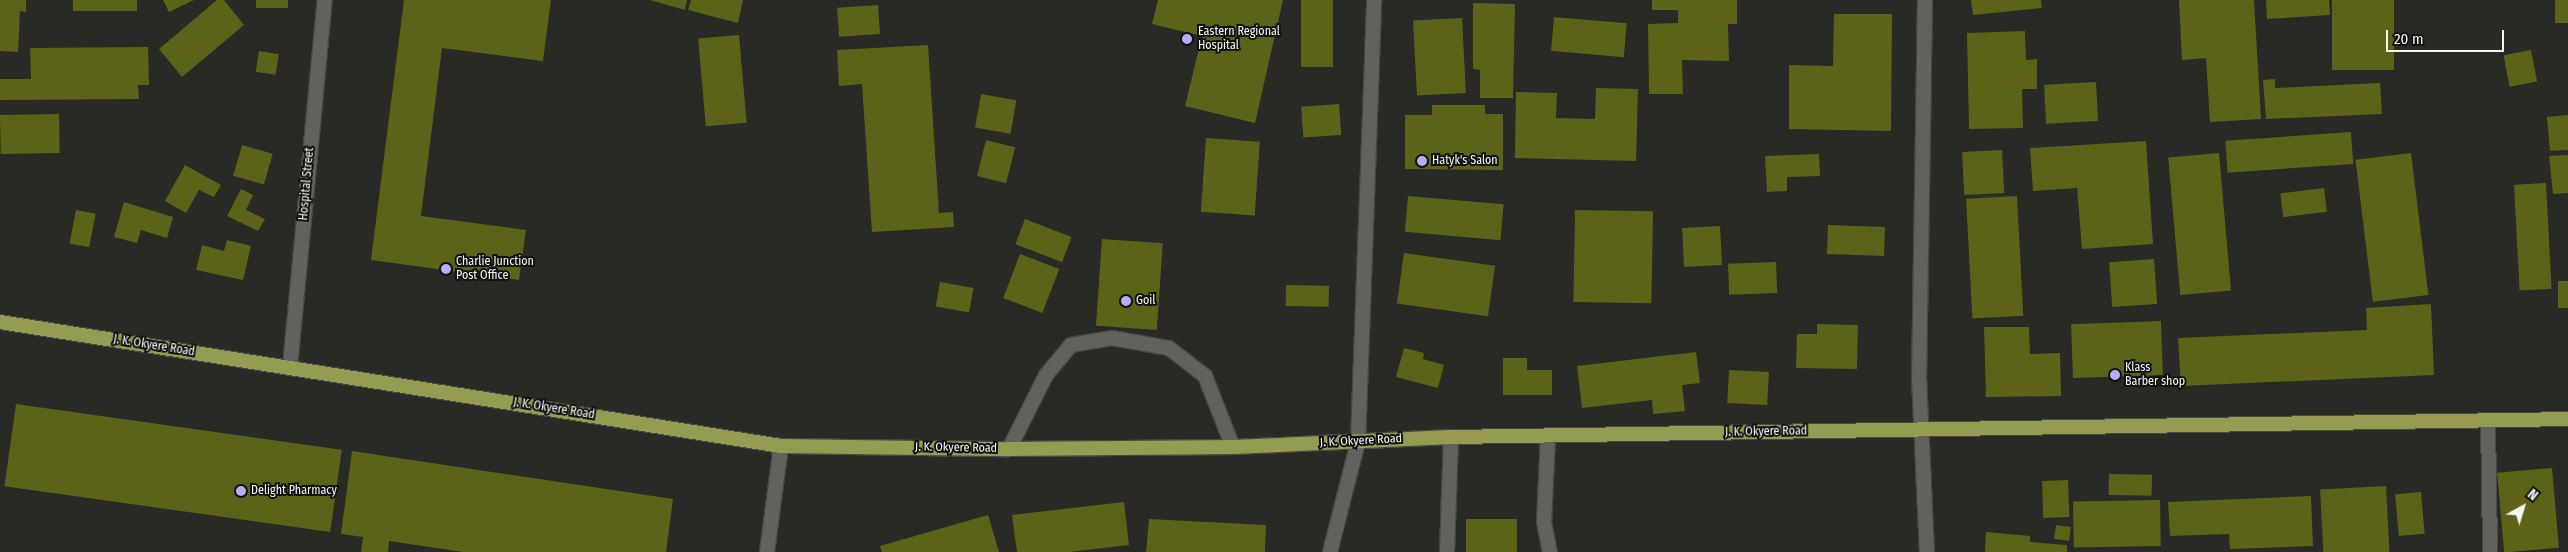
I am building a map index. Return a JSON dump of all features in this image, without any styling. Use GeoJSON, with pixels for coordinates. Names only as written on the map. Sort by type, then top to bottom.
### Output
{"type":"FeatureCollection","features":[{"type":"Feature","properties":{"kind":"main road","name":"J. K. Okyere Road"},"geometry":{"type":"LineString","coordinates":[[0,322],[780,446],[1234,447],[1451,437],[2568,418]]}},
{"type":"Feature","properties":{"kind":"street","name":"Hospital Street"},"geometry":{"type":"LineString","coordinates":[[290,368],[325,0]]}},
{"type":"Feature","properties":{"kind":"street"},"geometry":{"type":"LineString","coordinates":[[1330,552],[1358,442],[1374,0]]}},
{"type":"Feature","properties":{"kind":"street"},"geometry":{"type":"LineString","coordinates":[[1925,0],[1919,377],[1927,552]]}},
{"type":"Feature","properties":{"kind":"street"},"geometry":{"type":"LineString","coordinates":[[1009,448],[1046,375],[1070,345],[1112,338],[1169,348],[1205,376],[1234,447]]}},
{"type":"Feature","properties":{"kind":"street"},"geometry":{"type":"LineString","coordinates":[[2488,420],[2490,552]]}},
{"type":"Feature","properties":{"kind":"street"},"geometry":{"type":"LineString","coordinates":[[1548,435],[1544,522],[1550,552]]}},
{"type":"Feature","properties":{"kind":"street"},"geometry":{"type":"LineString","coordinates":[[1447,552],[1451,437]]}},
{"type":"Feature","properties":{"kind":"street"},"geometry":{"type":"LineString","coordinates":[[767,552],[780,446]]}},
{"type":"Feature","properties":{"kind":"building"},"geometry":{"type":"Polygon","coordinates":[[[0,0],[26,0],[26,12],[20,11],[18,52],[0,51],[0,0]]]}},
{"type":"Feature","properties":{"kind":"building"},"geometry":{"type":"Polygon","coordinates":[[[73,0],[137,0],[137,11],[73,11],[73,0]]]}},
{"type":"Feature","properties":{"kind":"building"},"geometry":{"type":"Polygon","coordinates":[[[163,0],[194,0],[169,12],[163,0]]]}},
{"type":"Feature","properties":{"kind":"building"},"geometry":{"type":"Polygon","coordinates":[[[217,0],[224,0],[244,25],[182,77],[159,49],[217,0]]]}},
{"type":"Feature","properties":{"kind":"building"},"geometry":{"type":"Polygon","coordinates":[[[256,0],[288,0],[288,8],[256,8],[256,0]]]}},
{"type":"Feature","properties":{"kind":"building"},"geometry":{"type":"Polygon","coordinates":[[[404,0],[551,0],[543,61],[442,48],[421,216],[526,230],[519,280],[371,260],[404,0]]]}},
{"type":"Feature","properties":{"kind":"building"},"geometry":{"type":"Polygon","coordinates":[[[650,0],[687,0],[685,10],[650,0]]]}},
{"type":"Feature","properties":{"kind":"building"},"geometry":{"type":"Polygon","coordinates":[[[691,0],[743,0],[738,23],[688,10],[691,0]]]}},
{"type":"Feature","properties":{"kind":"building"},"geometry":{"type":"Polygon","coordinates":[[[1158,0],[1283,0],[1255,123],[1185,106],[1202,36],[1152,24],[1158,0]]]}},
{"type":"Feature","properties":{"kind":"building"},"geometry":{"type":"Polygon","coordinates":[[[1301,0],[1333,0],[1333,67],[1301,67],[1301,0]]]}},
{"type":"Feature","properties":{"kind":"building"},"geometry":{"type":"Polygon","coordinates":[[[1652,0],[1737,0],[1737,24],[1728,24],[1729,61],[1682,60],[1683,94],[1649,94],[1648,24],[1678,23],[1678,10],[1652,10],[1652,0]]]}},
{"type":"Feature","properties":{"kind":"building"},"geometry":{"type":"Polygon","coordinates":[[[1971,0],[2041,0],[2042,8],[1973,15],[1971,0]]]}},
{"type":"Feature","properties":{"kind":"building"},"geometry":{"type":"Polygon","coordinates":[[[2179,0],[2254,0],[2261,119],[2210,122],[2206,58],[2182,60],[2179,0]]]}},
{"type":"Feature","properties":{"kind":"building"},"geometry":{"type":"Polygon","coordinates":[[[2266,0],[2329,0],[2330,15],[2267,19],[2266,0]]]}},
{"type":"Feature","properties":{"kind":"building"},"geometry":{"type":"Polygon","coordinates":[[[2332,0],[2394,0],[2394,70],[2332,70],[2332,0]]]}},
{"type":"Feature","properties":{"kind":"building"},"geometry":{"type":"Polygon","coordinates":[[[2555,0],[2568,0],[2568,23],[2555,23],[2555,0]]]}},
{"type":"Feature","properties":{"kind":"building"},"geometry":{"type":"Polygon","coordinates":[[[1473,3],[1515,4],[1513,98],[1480,98],[1480,70],[1473,69],[1473,3]]]}},
{"type":"Feature","properties":{"kind":"building"},"geometry":{"type":"Polygon","coordinates":[[[878,5],[880,34],[839,37],[837,8],[878,5]]]}},
{"type":"Feature","properties":{"kind":"building"},"geometry":{"type":"Polygon","coordinates":[[[1834,14],[1892,14],[1891,131],[1789,129],[1789,65],[1833,66],[1834,14]]]}},
{"type":"Feature","properties":{"kind":"building"},"geometry":{"type":"Polygon","coordinates":[[[1554,17],[1627,23],[1624,57],[1551,51],[1554,17]]]}},
{"type":"Feature","properties":{"kind":"building"},"geometry":{"type":"Polygon","coordinates":[[[1462,18],[1466,93],[1417,95],[1413,21],[1462,18]]]}},
{"type":"Feature","properties":{"kind":"building"},"geometry":{"type":"Polygon","coordinates":[[[2025,31],[2026,60],[2037,59],[2037,89],[2022,89],[2023,128],[1969,129],[1967,33],[2025,31]]]}},
{"type":"Feature","properties":{"kind":"building"},"geometry":{"type":"Polygon","coordinates":[[[739,35],[747,123],[706,126],[698,39],[739,35]]]}},
{"type":"Feature","properties":{"kind":"building"},"geometry":{"type":"Polygon","coordinates":[[[928,45],[939,213],[953,212],[954,227],[872,232],[862,84],[839,86],[837,50],[928,45]]]}},
{"type":"Feature","properties":{"kind":"building"},"geometry":{"type":"Polygon","coordinates":[[[148,47],[149,85],[138,85],[139,99],[0,100],[0,79],[31,79],[30,48],[148,47]]]}},
{"type":"Feature","properties":{"kind":"building"},"geometry":{"type":"Polygon","coordinates":[[[2531,50],[2537,81],[2510,87],[2504,55],[2531,50]]]}},
{"type":"Feature","properties":{"kind":"building"},"geometry":{"type":"Polygon","coordinates":[[[259,51],[279,54],[275,75],[256,72],[259,51]]]}},
{"type":"Feature","properties":{"kind":"building"},"geometry":{"type":"Polygon","coordinates":[[[2275,79],[2275,88],[2380,83],[2382,114],[2266,119],[2263,80],[2275,79]]]}},
{"type":"Feature","properties":{"kind":"building"},"geometry":{"type":"Polygon","coordinates":[[[2096,82],[2098,121],[2046,124],[2044,85],[2096,82]]]}},
{"type":"Feature","properties":{"kind":"building"},"geometry":{"type":"Polygon","coordinates":[[[1596,88],[1638,89],[1636,161],[1515,158],[1516,92],[1557,93],[1556,118],[1595,119],[1596,88]]]}},
{"type":"Feature","properties":{"kind":"building"},"geometry":{"type":"Polygon","coordinates":[[[981,94],[1016,100],[1011,134],[975,127],[981,94]]]}},
{"type":"Feature","properties":{"kind":"building"},"geometry":{"type":"Polygon","coordinates":[[[1339,104],[1341,135],[1303,138],[1301,107],[1339,104]]]}},
{"type":"Feature","properties":{"kind":"building"},"geometry":{"type":"Polygon","coordinates":[[[1432,105],[1485,105],[1485,114],[1503,114],[1503,170],[1405,169],[1405,115],[1432,115],[1432,105]]]}},
{"type":"Feature","properties":{"kind":"building"},"geometry":{"type":"Polygon","coordinates":[[[59,114],[60,153],[1,154],[0,115],[59,114]]]}},
{"type":"Feature","properties":{"kind":"building"},"geometry":{"type":"Polygon","coordinates":[[[2568,115],[2568,150],[2550,151],[2547,117],[2568,115]]]}},
{"type":"Feature","properties":{"kind":"building"},"geometry":{"type":"Polygon","coordinates":[[[2351,132],[2353,164],[2228,173],[2225,141],[2351,132]]]}},
{"type":"Feature","properties":{"kind":"building"},"geometry":{"type":"Polygon","coordinates":[[[1206,138],[1260,142],[1255,216],[1201,212],[1206,138]]]}},
{"type":"Feature","properties":{"kind":"building"},"geometry":{"type":"Polygon","coordinates":[[[986,140],[1015,147],[1006,183],[977,176],[986,140]]]}},
{"type":"Feature","properties":{"kind":"building"},"geometry":{"type":"Polygon","coordinates":[[[2146,141],[2153,244],[2082,249],[2077,188],[2033,191],[2030,148],[2146,141]]]}},
{"type":"Feature","properties":{"kind":"building"},"geometry":{"type":"Polygon","coordinates":[[[242,145],[273,154],[264,185],[233,176],[242,145]]]}},
{"type":"Feature","properties":{"kind":"building"},"geometry":{"type":"Polygon","coordinates":[[[2002,150],[2004,193],[1964,195],[1962,152],[2002,150]]]}},
{"type":"Feature","properties":{"kind":"building"},"geometry":{"type":"Polygon","coordinates":[[[2219,153],[2231,290],[2180,295],[2168,157],[2219,153]]]}},
{"type":"Feature","properties":{"kind":"building"},"geometry":{"type":"Polygon","coordinates":[[[2411,153],[2428,295],[2373,302],[2355,160],[2411,153]]]}},
{"type":"Feature","properties":{"kind":"building"},"geometry":{"type":"Polygon","coordinates":[[[1819,154],[1820,176],[1787,177],[1787,191],[1767,192],[1765,156],[1819,154]]]}},
{"type":"Feature","properties":{"kind":"building"},"geometry":{"type":"Polygon","coordinates":[[[2568,155],[2568,193],[2553,194],[2549,156],[2568,155]]]}},
{"type":"Feature","properties":{"kind":"building"},"geometry":{"type":"Polygon","coordinates":[[[185,165],[221,185],[214,197],[199,190],[186,213],[165,201],[185,165]]]}},
{"type":"Feature","properties":{"kind":"building"},"geometry":{"type":"Polygon","coordinates":[[[2546,183],[2552,289],[2520,291],[2514,185],[2546,183]]]}},
{"type":"Feature","properties":{"kind":"building"},"geometry":{"type":"Polygon","coordinates":[[[2324,188],[2327,212],[2283,217],[2280,193],[2324,188]]]}},
{"type":"Feature","properties":{"kind":"building"},"geometry":{"type":"Polygon","coordinates":[[[241,189],[253,195],[246,210],[265,219],[258,231],[227,216],[241,189]]]}},
{"type":"Feature","properties":{"kind":"building"},"geometry":{"type":"Polygon","coordinates":[[[1408,196],[1504,204],[1500,240],[1405,232],[1408,196]]]}},
{"type":"Feature","properties":{"kind":"building"},"geometry":{"type":"Polygon","coordinates":[[[2017,196],[2023,316],[1972,319],[1966,199],[2017,196]]]}},
{"type":"Feature","properties":{"kind":"building"},"geometry":{"type":"Polygon","coordinates":[[[124,202],[173,217],[167,238],[141,230],[137,243],[114,237],[124,202]]]}},
{"type":"Feature","properties":{"kind":"building"},"geometry":{"type":"Polygon","coordinates":[[[76,210],[96,214],[89,247],[70,243],[76,210]]]}},
{"type":"Feature","properties":{"kind":"building"},"geometry":{"type":"Polygon","coordinates":[[[1575,210],[1653,211],[1651,303],[1573,302],[1575,210]]]}},
{"type":"Feature","properties":{"kind":"building"},"geometry":{"type":"Polygon","coordinates":[[[1025,219],[1072,237],[1062,262],[1015,244],[1025,219]]]}},
{"type":"Feature","properties":{"kind":"building"},"geometry":{"type":"Polygon","coordinates":[[[1828,225],[1885,227],[1884,256],[1827,254],[1828,225]]]}},
{"type":"Feature","properties":{"kind":"building"},"geometry":{"type":"Polygon","coordinates":[[[1720,226],[1722,265],[1684,267],[1682,228],[1720,226]]]}},
{"type":"Feature","properties":{"kind":"building"},"geometry":{"type":"Polygon","coordinates":[[[1102,239],[1163,243],[1157,330],[1096,326],[1102,239]]]}},
{"type":"Feature","properties":{"kind":"building"},"geometry":{"type":"Polygon","coordinates":[[[227,240],[251,246],[243,280],[196,270],[202,245],[224,251],[227,240]]]}},
{"type":"Feature","properties":{"kind":"building"},"geometry":{"type":"Polygon","coordinates":[[[1404,253],[1495,266],[1488,316],[1397,304],[1404,253]]]}},
{"type":"Feature","properties":{"kind":"building"},"geometry":{"type":"Polygon","coordinates":[[[1020,254],[1059,269],[1042,313],[1003,298],[1020,254]]]}},
{"type":"Feature","properties":{"kind":"building"},"geometry":{"type":"Polygon","coordinates":[[[2154,259],[2157,304],[2112,307],[2109,262],[2154,259]]]}},
{"type":"Feature","properties":{"kind":"building"},"geometry":{"type":"Polygon","coordinates":[[[1776,262],[1777,293],[1729,295],[1728,264],[1776,262]]]}},
{"type":"Feature","properties":{"kind":"building"},"geometry":{"type":"Polygon","coordinates":[[[2558,281],[2568,281],[2568,308],[2558,308],[2558,281]]]}},
{"type":"Feature","properties":{"kind":"building"},"geometry":{"type":"Polygon","coordinates":[[[940,282],[973,288],[969,313],[936,307],[940,282]]]}},
{"type":"Feature","properties":{"kind":"building"},"geometry":{"type":"Polygon","coordinates":[[[1286,285],[1329,286],[1329,307],[1286,306],[1286,285]]]}},
{"type":"Feature","properties":{"kind":"building"},"geometry":{"type":"Polygon","coordinates":[[[2431,304],[2434,375],[2181,386],[2178,338],[2367,330],[2366,308],[2431,304]]]}},
{"type":"Feature","properties":{"kind":"building"},"geometry":{"type":"Polygon","coordinates":[[[2161,321],[2163,375],[2073,378],[2071,324],[2161,321]]]}},
{"type":"Feature","properties":{"kind":"building"},"geometry":{"type":"Polygon","coordinates":[[[1817,324],[1858,325],[1857,369],[1796,368],[1797,334],[1817,334],[1817,324]]]}},
{"type":"Feature","properties":{"kind":"building"},"geometry":{"type":"Polygon","coordinates":[[[1984,327],[2029,327],[2030,354],[2060,353],[2061,396],[1986,397],[1984,327]]]}},
{"type":"Feature","properties":{"kind":"building"},"geometry":{"type":"Polygon","coordinates":[[[1404,348],[1424,353],[1423,359],[1444,365],[1438,388],[1396,377],[1404,348]]]}},
{"type":"Feature","properties":{"kind":"building"},"geometry":{"type":"Polygon","coordinates":[[[1696,352],[1700,383],[1682,385],[1685,411],[1653,414],[1652,400],[1582,408],[1577,366],[1696,352]]]}},
{"type":"Feature","properties":{"kind":"building"},"geometry":{"type":"Polygon","coordinates":[[[1503,358],[1527,358],[1527,370],[1552,370],[1552,395],[1503,395],[1503,358]]]}},
{"type":"Feature","properties":{"kind":"building"},"geometry":{"type":"Polygon","coordinates":[[[1729,370],[1769,372],[1767,405],[1727,403],[1729,370]]]}},
{"type":"Feature","properties":{"kind":"building"},"geometry":{"type":"Polygon","coordinates":[[[16,404],[342,450],[330,532],[4,486],[16,404]]]}},
{"type":"Feature","properties":{"kind":"building"},"geometry":{"type":"Polygon","coordinates":[[[352,451],[673,499],[666,552],[463,552],[389,541],[388,552],[361,552],[363,537],[341,534],[352,451]]]}},
{"type":"Feature","properties":{"kind":"building"},"geometry":{"type":"Polygon","coordinates":[[[2552,468],[2559,548],[2504,552],[2497,473],[2552,468]]]}},
{"type":"Feature","properties":{"kind":"building"},"geometry":{"type":"Polygon","coordinates":[[[2109,474],[2152,475],[2152,496],[2109,495],[2109,474]]]}},
{"type":"Feature","properties":{"kind":"building"},"geometry":{"type":"Polygon","coordinates":[[[2068,480],[2069,517],[2043,518],[2042,481],[2068,480]]]}},
{"type":"Feature","properties":{"kind":"building"},"geometry":{"type":"Polygon","coordinates":[[[2386,486],[2389,552],[2323,552],[2320,489],[2386,486]]]}},
{"type":"Feature","properties":{"kind":"building"},"geometry":{"type":"Polygon","coordinates":[[[2421,492],[2425,534],[2399,536],[2395,494],[2421,492]]]}},
{"type":"Feature","properties":{"kind":"building"},"geometry":{"type":"Polygon","coordinates":[[[2311,496],[2313,546],[2230,549],[2229,534],[2170,536],[2168,502],[2311,496]]]}},
{"type":"Feature","properties":{"kind":"building"},"geometry":{"type":"Polygon","coordinates":[[[2160,500],[2161,546],[2074,548],[2073,502],[2160,500]]]}},
{"type":"Feature","properties":{"kind":"building"},"geometry":{"type":"Polygon","coordinates":[[[1124,502],[1129,545],[1069,552],[1017,552],[1012,515],[1124,502]]]}},
{"type":"Feature","properties":{"kind":"building"},"geometry":{"type":"Polygon","coordinates":[[[988,515],[999,552],[882,552],[880,546],[988,515]]]}},
{"type":"Feature","properties":{"kind":"building"},"geometry":{"type":"Polygon","coordinates":[[[1149,519],[1266,525],[1265,552],[1146,552],[1149,519]]]}},
{"type":"Feature","properties":{"kind":"building"},"geometry":{"type":"Polygon","coordinates":[[[1466,519],[1517,519],[1517,552],[1466,552],[1466,519]]]}},
{"type":"Feature","properties":{"kind":"building"},"geometry":{"type":"Polygon","coordinates":[[[2056,525],[2071,527],[2069,541],[2054,539],[2056,525]]]}},
{"type":"Feature","properties":{"kind":"building"},"geometry":{"type":"Polygon","coordinates":[[[1986,532],[2030,536],[2030,542],[2067,545],[2067,552],[1985,552],[1986,532]]]}},
{"type":"Feature","properties":{"kind":"place","name":"Eastern Regional Hospital"},"geometry":{"type":"Point","coordinates":[1187,39]}},
{"type":"Feature","properties":{"kind":"place","name":"Hatyk's Salon"},"geometry":{"type":"Point","coordinates":[1422,161]}},
{"type":"Feature","properties":{"kind":"place","name":"Charlie Junction Post Office"},"geometry":{"type":"Point","coordinates":[446,269]}},
{"type":"Feature","properties":{"kind":"place","name":"Goil"},"geometry":{"type":"Point","coordinates":[1126,301]}},
{"type":"Feature","properties":{"kind":"place","name":"Klass Barber shop"},"geometry":{"type":"Point","coordinates":[2115,375]}},
{"type":"Feature","properties":{"kind":"place","name":"Delight Pharmacy"},"geometry":{"type":"Point","coordinates":[241,491]}}]}
